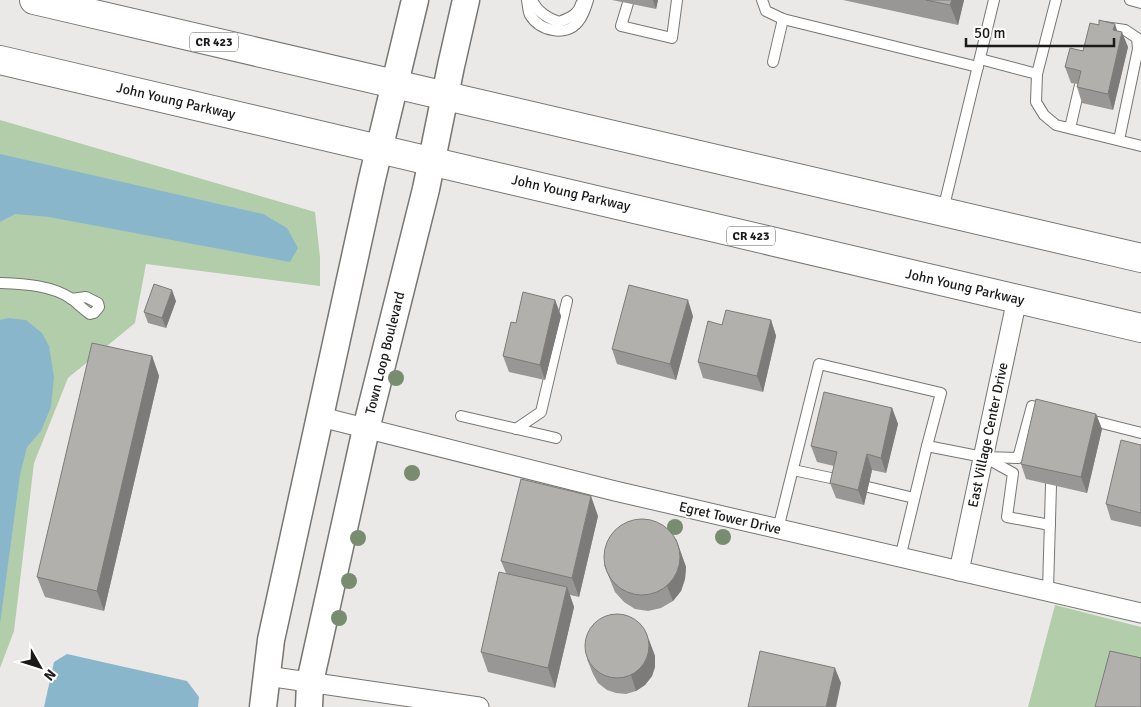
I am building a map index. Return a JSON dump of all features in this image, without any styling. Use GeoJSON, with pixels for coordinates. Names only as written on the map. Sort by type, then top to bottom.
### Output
{"type":"FeatureCollection","features":[{"type":"Feature","properties":{"kind":"highway","name":"CR 423"},"geometry":{"type":"LineString","coordinates":[[34,0],[1141,258]]}},
{"type":"Feature","properties":{"kind":"highway","name":"John Young Parkway"},"geometry":{"type":"LineString","coordinates":[[0,60],[1141,328]]}},
{"type":"Feature","properties":{"kind":"street"},"geometry":{"type":"LineString","coordinates":[[263,707],[270,640],[379,149],[415,0]]}},
{"type":"Feature","properties":{"kind":"street","name":"Town Loop Boulevard"},"geometry":{"type":"LineString","coordinates":[[310,695],[366,429],[432,161],[466,0]]}},
{"type":"Feature","properties":{"kind":"street","name":"East Village Center Drive"},"geometry":{"type":"LineString","coordinates":[[959,571],[1017,299]]}},
{"type":"Feature","properties":{"kind":"street","name":"Egret Tower Drive"},"geometry":{"type":"LineString","coordinates":[[321,417],[615,492],[1048,590],[1141,613]]}},
{"type":"Feature","properties":{"kind":"street"},"geometry":{"type":"LineString","coordinates":[[266,676],[310,695],[479,707]]}},
{"type":"Feature","properties":{"kind":"lane"},"geometry":{"type":"LineString","coordinates":[[527,0],[529,14],[538,24],[550,30],[568,30],[579,22],[588,0]]}},
{"type":"Feature","properties":{"kind":"lane"},"geometry":{"type":"LineString","coordinates":[[532,0],[536,9],[542,14],[559,22],[572,18],[580,8],[582,0]]}},
{"type":"Feature","properties":{"kind":"lane"},"geometry":{"type":"LineString","coordinates":[[628,3],[621,26],[672,38],[676,0]]}},
{"type":"Feature","properties":{"kind":"lane"},"geometry":{"type":"LineString","coordinates":[[762,0],[766,10],[783,19],[979,63],[1037,74]]}},
{"type":"Feature","properties":{"kind":"lane"},"geometry":{"type":"LineString","coordinates":[[942,211],[994,0]]}},
{"type":"Feature","properties":{"kind":"lane"},"geometry":{"type":"LineString","coordinates":[[1056,0],[1037,74],[1036,102],[1044,115],[1056,125],[1141,146]]}},
{"type":"Feature","properties":{"kind":"lane"},"geometry":{"type":"LineString","coordinates":[[1130,0],[1141,3]]}},
{"type":"Feature","properties":{"kind":"lane"},"geometry":{"type":"LineString","coordinates":[[773,62],[783,19]]}},
{"type":"Feature","properties":{"kind":"lane"},"geometry":{"type":"LineString","coordinates":[[1095,30],[1099,27],[1125,30],[1137,38],[1138,49],[1118,140]]}},
{"type":"Feature","properties":{"kind":"lane"},"geometry":{"type":"LineString","coordinates":[[1070,128],[1080,85]]}},
{"type":"Feature","properties":{"kind":"lane"},"geometry":{"type":"LineString","coordinates":[[0,283],[29,284],[51,290],[72,299]]}},
{"type":"Feature","properties":{"kind":"lane"},"geometry":{"type":"LineString","coordinates":[[516,429],[541,412],[567,301]]}},
{"type":"Feature","properties":{"kind":"lane"},"geometry":{"type":"LineString","coordinates":[[778,529],[819,364],[941,393],[926,446],[900,558]]}},
{"type":"Feature","properties":{"kind":"lane"},"geometry":{"type":"LineString","coordinates":[[926,446],[983,457],[1018,458],[1032,406],[1058,412]]}},
{"type":"Feature","properties":{"kind":"lane"},"geometry":{"type":"LineString","coordinates":[[461,416],[556,438]]}},
{"type":"Feature","properties":{"kind":"lane"},"geometry":{"type":"LineString","coordinates":[[1076,416],[1141,433]]}},
{"type":"Feature","properties":{"kind":"lane"},"geometry":{"type":"LineString","coordinates":[[983,457],[1013,473],[1007,517],[1050,525]]}},
{"type":"Feature","properties":{"kind":"lane"},"geometry":{"type":"LineString","coordinates":[[1048,590],[1051,485],[1057,457]]}},
{"type":"Feature","properties":{"kind":"lane"},"geometry":{"type":"LineString","coordinates":[[793,470],[840,480]]}},
{"type":"Feature","properties":{"kind":"lane"},"geometry":{"type":"LineString","coordinates":[[868,487],[914,498]]}},
{"type":"Feature","properties":{"kind":"green space"},"geometry":{"type":"Polygon","coordinates":[[[0,120],[315,212],[320,257],[320,286],[146,264],[135,323],[68,378],[34,463],[14,631],[0,668],[0,120]]]}},
{"type":"Feature","properties":{"kind":"green space"},"geometry":{"type":"Polygon","coordinates":[[[1055,605],[1141,627],[1141,707],[1028,707],[1055,605]]]}},
{"type":"Feature","properties":{"kind":"water"},"geometry":{"type":"Polygon","coordinates":[[[0,154],[263,214],[287,228],[298,248],[290,262],[49,217],[15,214],[0,222],[0,154]]]}},
{"type":"Feature","properties":{"kind":"water"},"geometry":{"type":"Polygon","coordinates":[[[8,318],[26,320],[42,333],[49,346],[54,377],[51,407],[41,431],[27,447],[20,475],[0,624],[0,320],[8,318]]]}},
{"type":"Feature","properties":{"kind":"water"},"geometry":{"type":"Polygon","coordinates":[[[67,654],[187,681],[199,697],[198,707],[44,707],[54,662],[67,654]]]}},
{"type":"Feature","properties":{"kind":"building"},"geometry":{"type":"Polygon","coordinates":[[[926,0],[952,0],[950,5],[926,0]]]}},
{"type":"Feature","properties":{"kind":"building"},"geometry":{"type":"Polygon","coordinates":[[[1099,20],[1115,24],[1113,30],[1122,32],[1108,94],[1077,87],[1081,71],[1065,67],[1070,48],[1083,51],[1090,23],[1099,25],[1099,20]]]}},
{"type":"Feature","properties":{"kind":"building"},"geometry":{"type":"Polygon","coordinates":[[[154,284],[172,290],[162,318],[144,312],[154,284]]]}},
{"type":"Feature","properties":{"kind":"building"},"geometry":{"type":"Polygon","coordinates":[[[629,285],[688,300],[670,364],[612,349],[629,285]]]}},
{"type":"Feature","properties":{"kind":"building"},"geometry":{"type":"Polygon","coordinates":[[[523,292],[555,300],[540,365],[503,356],[511,322],[516,323],[523,292]]]}},
{"type":"Feature","properties":{"kind":"building"},"geometry":{"type":"Polygon","coordinates":[[[726,310],[771,320],[757,376],[698,362],[708,321],[722,325],[726,310]]]}},
{"type":"Feature","properties":{"kind":"building"},"geometry":{"type":"Polygon","coordinates":[[[92,343],[152,356],[97,591],[37,577],[92,343]]]}},
{"type":"Feature","properties":{"kind":"building"},"geometry":{"type":"Polygon","coordinates":[[[824,392],[892,408],[881,458],[867,454],[858,490],[830,483],[837,452],[811,446],[824,392]]]}},
{"type":"Feature","properties":{"kind":"building"},"geometry":{"type":"Polygon","coordinates":[[[1036,399],[1096,414],[1081,477],[1021,464],[1036,399]]]}},
{"type":"Feature","properties":{"kind":"building"},"geometry":{"type":"Polygon","coordinates":[[[1121,440],[1141,445],[1141,513],[1106,504],[1121,440]]]}},
{"type":"Feature","properties":{"kind":"building"},"geometry":{"type":"Polygon","coordinates":[[[521,479],[591,496],[572,578],[501,561],[521,479]]]}},
{"type":"Feature","properties":{"kind":"building"},"geometry":{"type":"Polygon","coordinates":[[[642,519],[657,522],[669,530],[677,542],[680,557],[677,572],[669,584],[657,592],[642,595],[627,592],[615,584],[607,572],[604,557],[607,542],[615,530],[627,522],[642,519]]]}},
{"type":"Feature","properties":{"kind":"building"},"geometry":{"type":"Polygon","coordinates":[[[499,572],[567,587],[548,668],[481,652],[499,572]]]}},
{"type":"Feature","properties":{"kind":"building"},"geometry":{"type":"Polygon","coordinates":[[[611,614],[623,614],[640,623],[647,634],[649,646],[647,658],[640,669],[623,678],[611,678],[599,673],[590,664],[585,652],[585,640],[590,628],[599,619],[611,614]]]}},
{"type":"Feature","properties":{"kind":"building"},"geometry":{"type":"Polygon","coordinates":[[[760,651],[835,668],[826,707],[748,707],[760,651]]]}},
{"type":"Feature","properties":{"kind":"building"},"geometry":{"type":"Polygon","coordinates":[[[1110,651],[1141,658],[1141,707],[1095,707],[1110,651]]]}}]}
